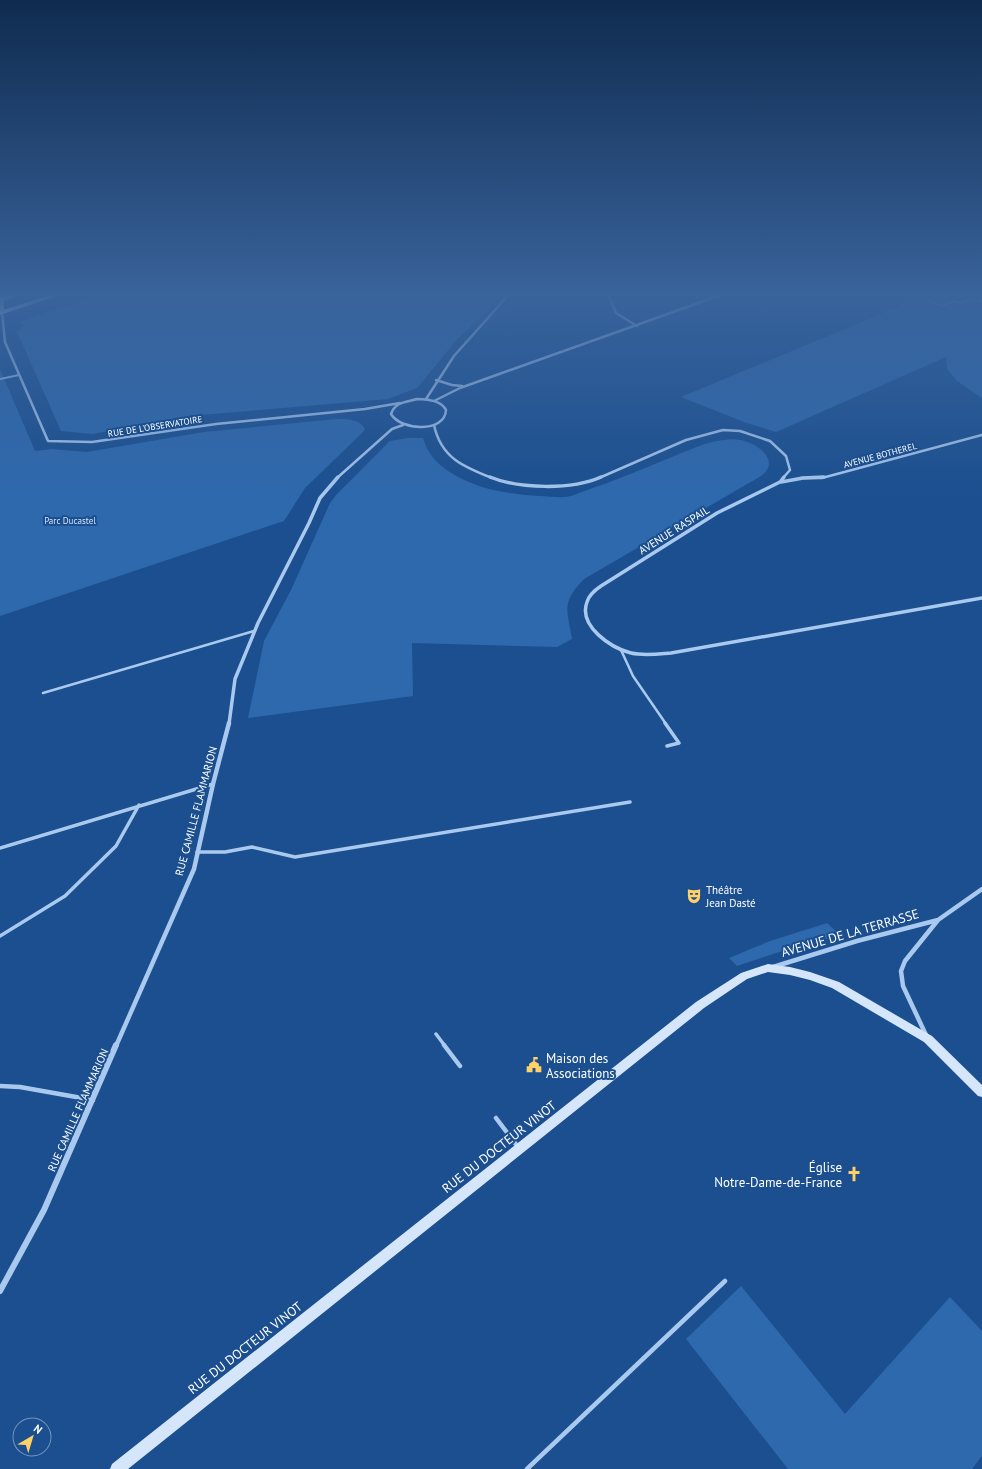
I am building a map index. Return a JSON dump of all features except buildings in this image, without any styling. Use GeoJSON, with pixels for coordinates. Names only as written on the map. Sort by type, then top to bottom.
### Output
{"type":"FeatureCollection","features":[{"type":"Feature","properties":{"kind":"street","name":"RUE DE L'OBSERVATOIRE"},"geometry":{"type":"LineString","coordinates":[[12,360],[48,441],[99,442],[216,424],[364,409],[400,403]]}},
{"type":"Feature","properties":{"kind":"street"},"geometry":{"type":"LineString","coordinates":[[426,399],[436,380],[452,360]]}},
{"type":"Feature","properties":{"kind":"street"},"geometry":{"type":"LineString","coordinates":[[434,401],[468,385],[537,360]]}},
{"type":"Feature","properties":{"kind":"street"},"geometry":{"type":"LineString","coordinates":[[436,380],[452,385],[468,385]]}},
{"type":"Feature","properties":{"kind":"street"},"geometry":{"type":"LineString","coordinates":[[426,399],[441,404],[447,412],[441,421],[434,425],[415,427],[403,425],[393,420],[390,415],[394,406],[400,403],[408,400],[426,399]]}},
{"type":"Feature","properties":{"kind":"street","name":"RUE CAMILLE FLAMMARION"},"geometry":{"type":"LineString","coordinates":[[0,1291],[44,1210],[194,869],[213,784],[229,724],[235,679],[254,631],[310,523],[320,498],[332,483],[378,441],[392,430],[403,425]]}},
{"type":"Feature","properties":{"kind":"street"},"geometry":{"type":"LineString","coordinates":[[434,425],[437,439],[452,458],[469,469],[496,480],[520,485],[566,486],[595,480],[686,440],[723,430],[740,431],[760,437],[779,448],[786,456],[790,470],[780,482]]}},
{"type":"Feature","properties":{"kind":"street","name":"AVENUE BOTHEREL"},"geometry":{"type":"LineString","coordinates":[[780,482],[803,478],[822,478],[982,434]]}},
{"type":"Feature","properties":{"kind":"street","name":"AVENUE RASPAIL"},"geometry":{"type":"LineString","coordinates":[[780,482],[717,513],[600,586],[586,603],[586,614],[590,623],[600,636],[610,645],[621,650],[645,655],[671,653],[982,598]]}},
{"type":"Feature","properties":{"kind":"street","name":"AVENUE DE LA TERRASSE"},"geometry":{"type":"LineString","coordinates":[[928,1039],[903,986],[901,971],[905,961],[938,920],[982,889]]}},
{"type":"Feature","properties":{"kind":"street","name":"AVENUE DE LA TERRASSE"},"geometry":{"type":"LineString","coordinates":[[768,968],[857,941],[938,920]]}},
{"type":"Feature","properties":{"kind":"street","name":"RUE DU DOCTEUR VINOT"},"geometry":{"type":"LineString","coordinates":[[117,1469],[700,1005],[744,976],[768,968],[810,976],[835,985],[928,1039],[982,1092]]}},
{"type":"Feature","properties":{"kind":"lane"},"geometry":{"type":"LineString","coordinates":[[0,379],[19,375]]}},
{"type":"Feature","properties":{"kind":"lane"},"geometry":{"type":"LineString","coordinates":[[43,693],[254,631]]}},
{"type":"Feature","properties":{"kind":"lane"},"geometry":{"type":"LineString","coordinates":[[621,650],[634,676],[679,743],[667,746]]}},
{"type":"Feature","properties":{"kind":"lane"},"geometry":{"type":"LineString","coordinates":[[0,848],[213,784]]}},
{"type":"Feature","properties":{"kind":"lane"},"geometry":{"type":"LineString","coordinates":[[197,852],[225,852],[252,847],[295,857],[630,802]]}},
{"type":"Feature","properties":{"kind":"lane"},"geometry":{"type":"LineString","coordinates":[[0,936],[65,896],[116,846],[139,805]]}},
{"type":"Feature","properties":{"kind":"lane"},"geometry":{"type":"LineString","coordinates":[[436,1034],[460,1066]]}},
{"type":"Feature","properties":{"kind":"lane"},"geometry":{"type":"LineString","coordinates":[[0,1086],[20,1086],[93,1100]]}},
{"type":"Feature","properties":{"kind":"lane"},"geometry":{"type":"LineString","coordinates":[[496,1118],[519,1149]]}},
{"type":"Feature","properties":{"kind":"lane"},"geometry":{"type":"LineString","coordinates":[[527,1469],[725,1281]]}},
{"type":"Feature","properties":{"kind":"green space"},"geometry":{"type":"Polygon","coordinates":[[[29,360],[440,360],[417,388],[388,399],[202,415],[92,434],[61,431],[29,360]]]}},
{"type":"Feature","properties":{"kind":"green space"},"geometry":{"type":"Polygon","coordinates":[[[771,360],[940,360],[776,432],[744,422],[681,397],[771,360]]]}},
{"type":"Feature","properties":{"kind":"green space"},"geometry":{"type":"Polygon","coordinates":[[[946,360],[982,360],[982,398],[957,381],[947,369],[946,360]]]}},
{"type":"Feature","properties":{"kind":"green space","name":"Parc Ducastel"},"geometry":{"type":"Polygon","coordinates":[[[0,369],[35,451],[51,449],[87,452],[204,432],[337,419],[356,421],[365,429],[305,488],[284,521],[0,616],[0,369]]]}},
{"type":"Feature","properties":{"kind":"green space"},"geometry":{"type":"Polygon","coordinates":[[[408,438],[423,438],[430,453],[440,465],[469,482],[495,490],[540,496],[567,497],[695,448],[724,440],[734,439],[751,443],[766,455],[769,460],[769,465],[761,476],[584,579],[572,594],[569,601],[568,613],[572,639],[557,647],[412,643],[413,696],[248,718],[264,641],[291,590],[330,503],[336,495],[390,441],[408,438]]]}},
{"type":"Feature","properties":{"kind":"green space"},"geometry":{"type":"Polygon","coordinates":[[[827,923],[840,935],[776,953],[737,966],[729,958],[770,941],[827,923]]]}},
{"type":"Feature","properties":{"kind":"green space"},"geometry":{"type":"Polygon","coordinates":[[[741,1286],[845,1414],[950,1297],[982,1331],[982,1456],[972,1469],[788,1469],[686,1339],[741,1286]]]}},
{"type":"Feature","properties":{"kind":"place","name":"Théâtre Jean Dasté"},"geometry":{"type":"Point","coordinates":[694,896]}},
{"type":"Feature","properties":{"kind":"place","name":"Maison des Associations"},"geometry":{"type":"Point","coordinates":[534,1065]}},
{"type":"Feature","properties":{"kind":"place","name":"Église Notre-Dame-de-France"},"geometry":{"type":"Point","coordinates":[854,1174]}}]}
